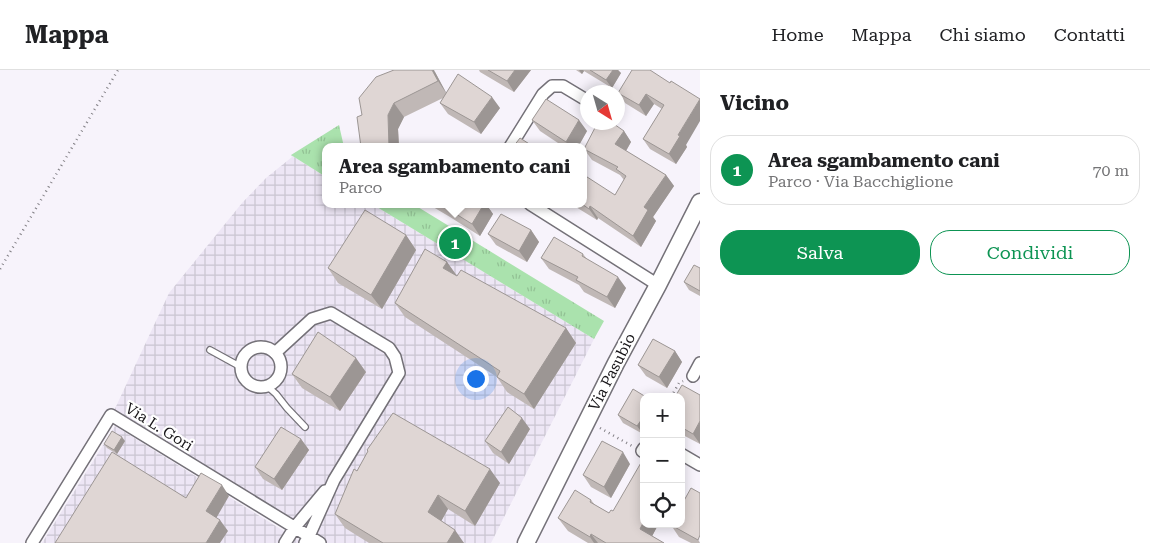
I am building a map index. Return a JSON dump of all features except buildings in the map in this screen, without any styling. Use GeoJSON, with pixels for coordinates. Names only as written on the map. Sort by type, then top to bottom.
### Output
{"type":"FeatureCollection","features":[{"type":"Feature","properties":{"kind":"street"},"geometry":{"type":"LineString","coordinates":[[512,143],[543,94],[552,86],[562,86],[580,96]]}},
{"type":"Feature","properties":{"kind":"street","name":"Via Pasubio"},"geometry":{"type":"LineString","coordinates":[[526,543],[616,362],[700,202]]}},
{"type":"Feature","properties":{"kind":"street"},"geometry":{"type":"LineString","coordinates":[[536,208],[658,285]]}},
{"type":"Feature","properties":{"kind":"street"},"geometry":{"type":"LineString","coordinates":[[275,353],[312,319],[331,313],[389,348],[395,358],[399,373],[334,480],[307,540]]}},
{"type":"Feature","properties":{"kind":"street"},"geometry":{"type":"LineString","coordinates":[[258,347],[267,348],[275,353],[280,360],[281,368],[279,376],[274,382],[261,388],[249,384],[244,379],[241,367],[243,358],[250,351],[258,347]]}},
{"type":"Feature","properties":{"kind":"street"},"geometry":{"type":"LineString","coordinates":[[693,376],[700,364]]}},
{"type":"Feature","properties":{"kind":"street","name":"Via L. Gori"},"geometry":{"type":"LineString","coordinates":[[32,543],[112,415],[295,527],[307,540],[320,543]]}},
{"type":"Feature","properties":{"kind":"street"},"geometry":{"type":"LineString","coordinates":[[685,458],[700,465]]}},
{"type":"Feature","properties":{"kind":"street"},"geometry":{"type":"LineString","coordinates":[[285,543],[295,527],[334,480]]}},
{"type":"Feature","properties":{"kind":"lane"},"geometry":{"type":"LineString","coordinates":[[210,350],[241,367]]}},
{"type":"Feature","properties":{"kind":"lane"},"geometry":{"type":"LineString","coordinates":[[268,386],[305,427]]}},
{"type":"Feature","properties":{"kind":"path"},"geometry":{"type":"LineString","coordinates":[[0,269],[118,70]]}},
{"type":"Feature","properties":{"kind":"path"},"geometry":{"type":"LineString","coordinates":[[673,393],[679,383],[693,376]]}},
{"type":"Feature","properties":{"kind":"path"},"geometry":{"type":"LineString","coordinates":[[597,427],[640,448]]}},
{"type":"Feature","properties":{"kind":"shaded area"},"geometry":{"type":"Polygon","coordinates":[[[291,155],[322,174],[322,208],[379,208],[594,339],[491,543],[317,543],[112,415],[169,293],[242,203],[266,178],[292,157],[291,155]]]}},
{"type":"Feature","properties":{"kind":"shaded area"},"geometry":{"type":"Polygon","coordinates":[[[115,426],[303,543],[42,543],[115,426]]]}},
{"type":"Feature","properties":{"kind":"green space"},"geometry":{"type":"Polygon","coordinates":[[[339,125],[343,143],[322,143],[322,174],[291,155],[339,125]]]}},
{"type":"Feature","properties":{"kind":"green space"},"geometry":{"type":"Polygon","coordinates":[[[379,208],[420,208],[604,321],[594,339],[379,208]]]}},
{"type":"Feature","properties":{"kind":"place","name":"Area sgambamento cani"},"geometry":{"type":"Point","coordinates":[455,243]}}]}
